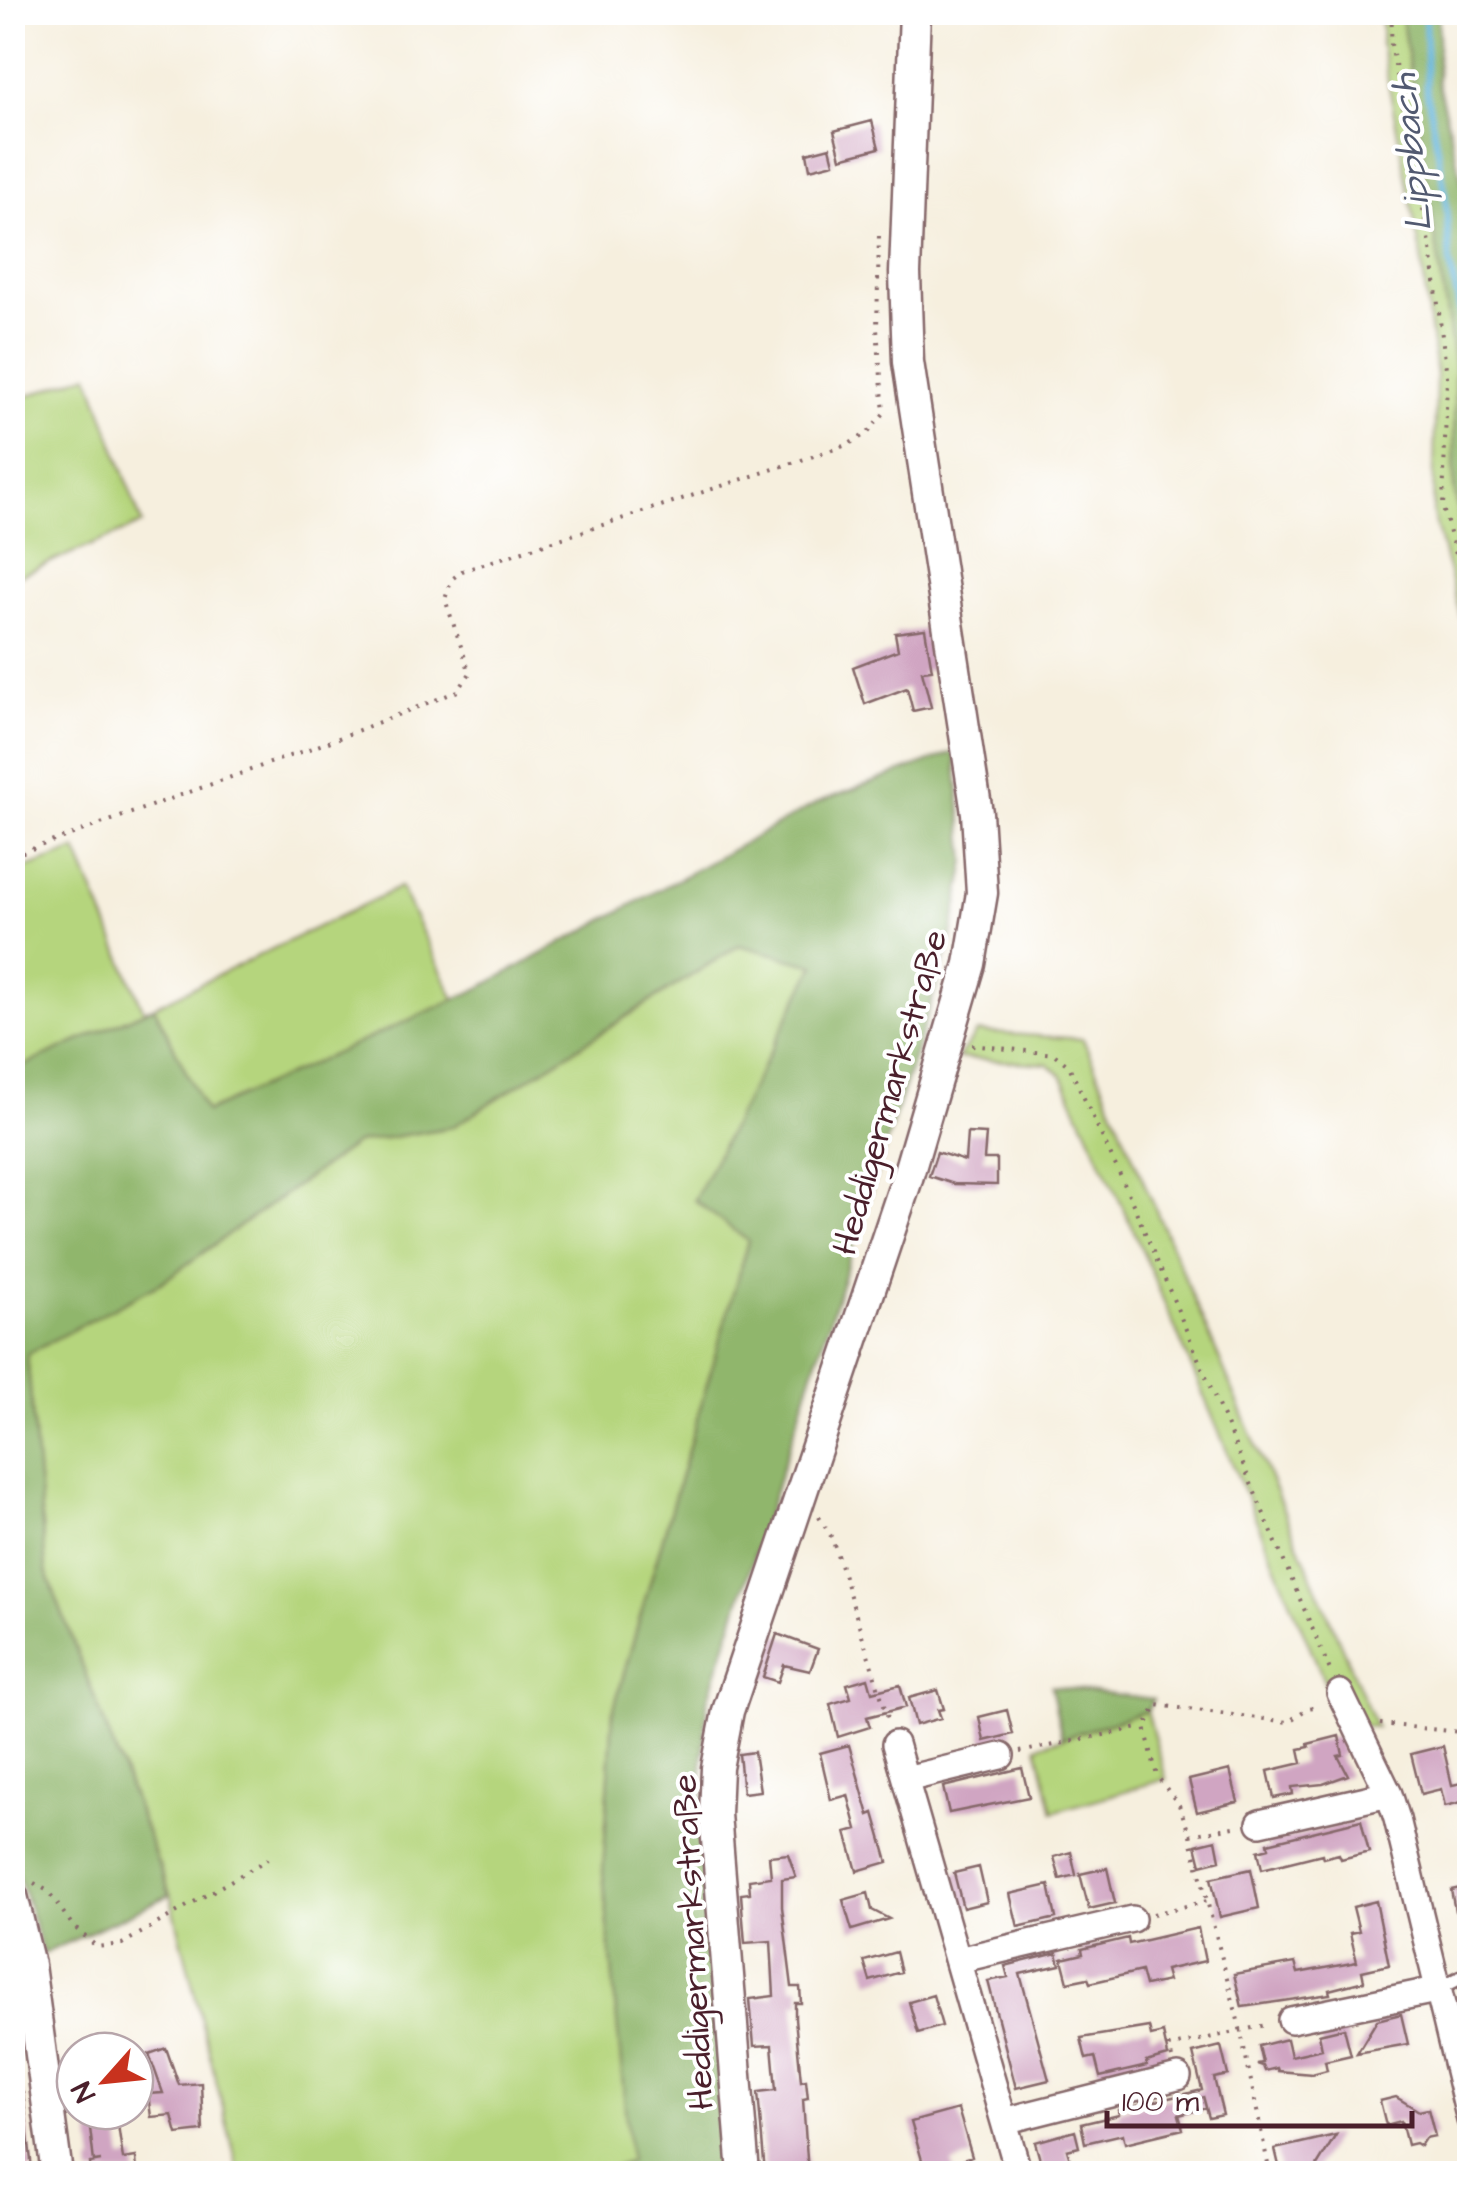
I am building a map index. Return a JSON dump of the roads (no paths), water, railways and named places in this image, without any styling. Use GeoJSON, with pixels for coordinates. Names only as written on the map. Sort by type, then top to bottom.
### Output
{"type":"FeatureCollection","features":[{"type":"Feature","properties":{"kind":"street","name":"Heddigermarkstraße"},"geometry":{"type":"LineString","coordinates":[[744,2174],[715,1814],[717,1768],[728,1711],[906,1182],[970,964],[982,893],[977,813],[908,362],[905,272],[915,12]]}},
{"type":"Feature","properties":{"kind":"street"},"geometry":{"type":"LineString","coordinates":[[1346,1705],[1389,1794],[1436,1990],[1464,2073],[1470,2120]]}},
{"type":"Feature","properties":{"kind":"street"},"geometry":{"type":"LineString","coordinates":[[895,1744],[1019,2174]]}},
{"type":"Feature","properties":{"kind":"street"},"geometry":{"type":"LineString","coordinates":[[906,1779],[1001,1756]]}},
{"type":"Feature","properties":{"kind":"street"},"geometry":{"type":"LineString","coordinates":[[1260,1822],[1389,1794]]}},
{"type":"Feature","properties":{"kind":"street"},"geometry":{"type":"LineString","coordinates":[[20,1888],[57,2174]]}},
{"type":"Feature","properties":{"kind":"street"},"geometry":{"type":"LineString","coordinates":[[958,1960],[1132,1919]]}},
{"type":"Feature","properties":{"kind":"street"},"geometry":{"type":"LineString","coordinates":[[1291,2020],[1436,1990]]}},
{"type":"Feature","properties":{"kind":"street"},"geometry":{"type":"LineString","coordinates":[[1004,2122],[1178,2077]]}},
{"type":"Feature","properties":{"kind":"lane"},"geometry":{"type":"LineString","coordinates":[[1436,1990],[1470,1972]]}},
{"type":"Feature","properties":{"kind":"waterway","name":"Lippbach"},"geometry":{"type":"LineString","coordinates":[[1425,12],[1427,93],[1445,190],[1450,263],[1464,333],[1470,406]]}}]}
